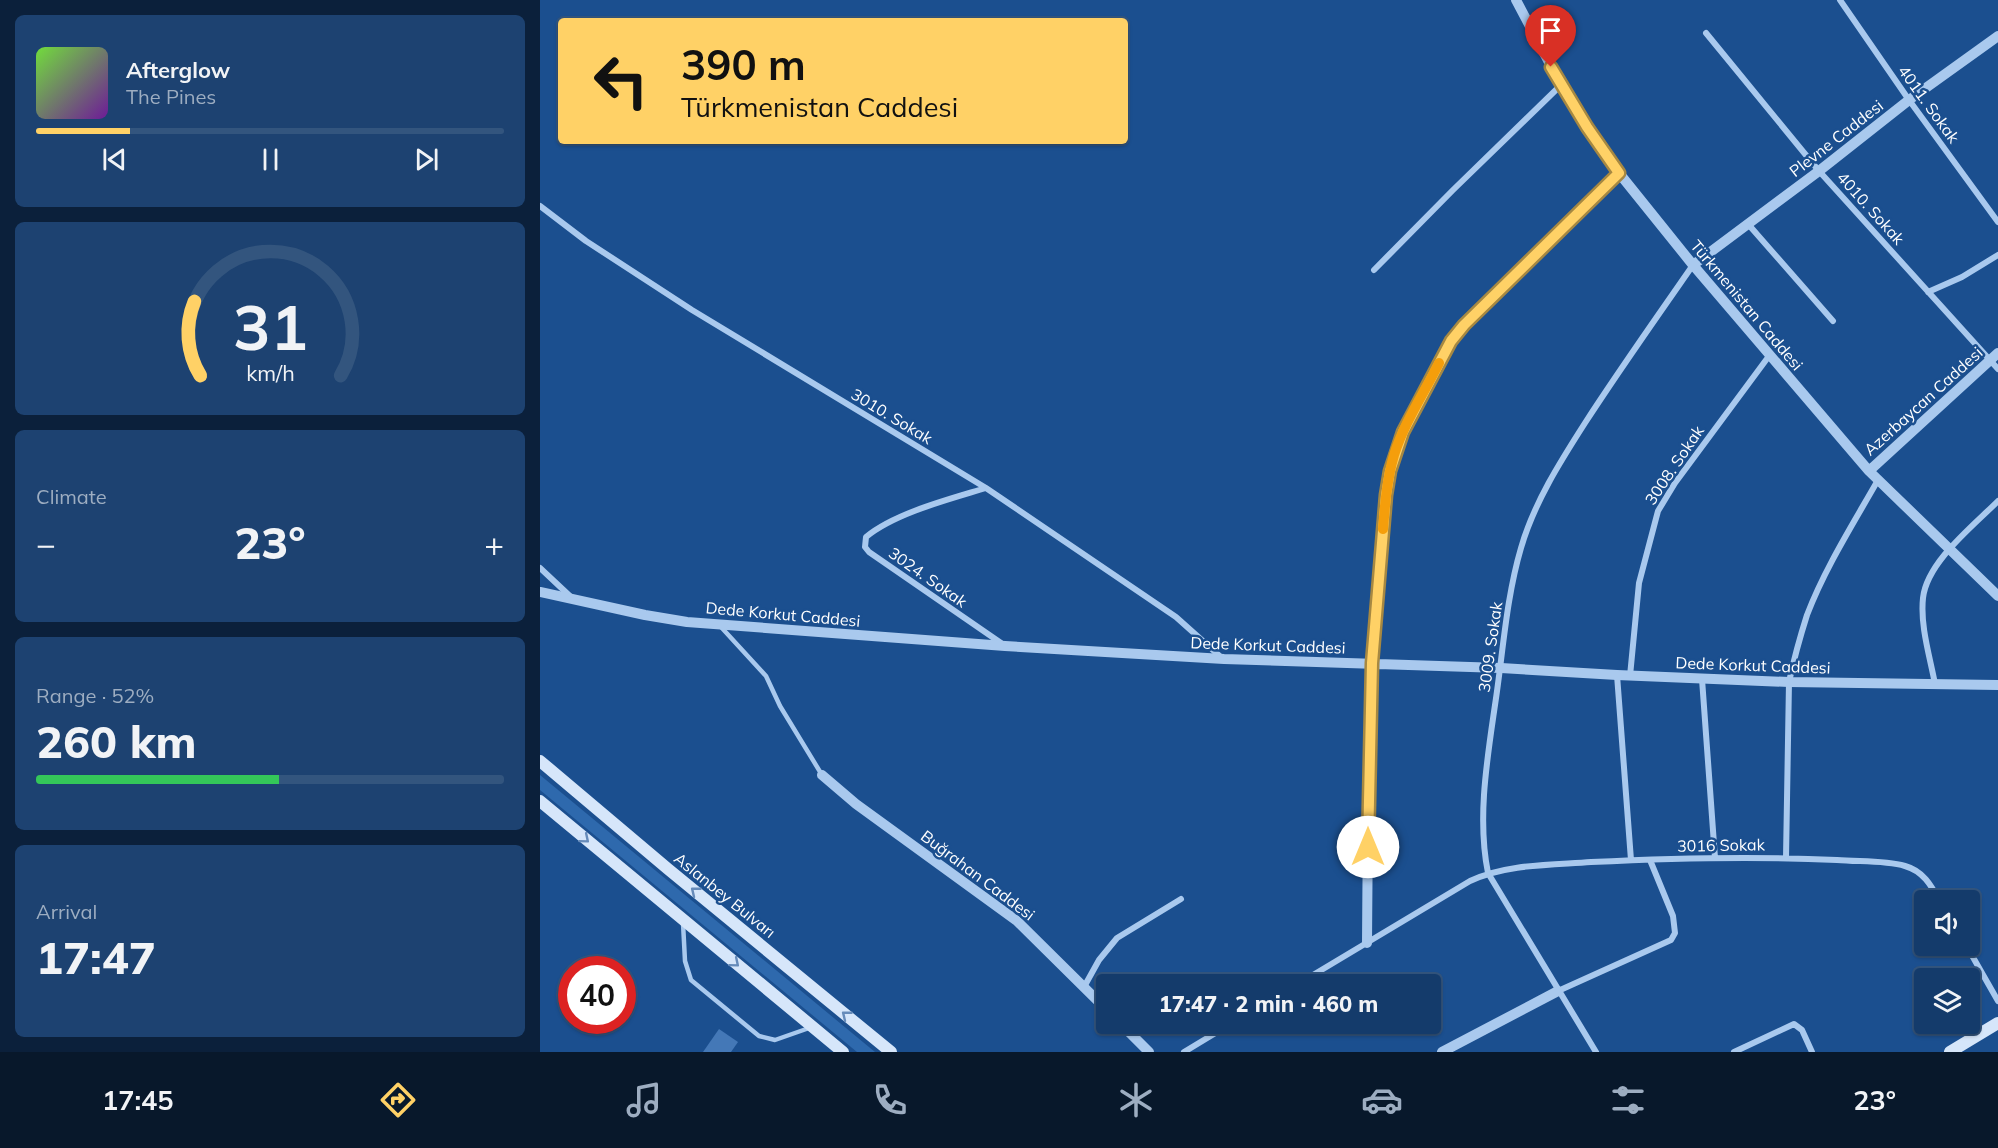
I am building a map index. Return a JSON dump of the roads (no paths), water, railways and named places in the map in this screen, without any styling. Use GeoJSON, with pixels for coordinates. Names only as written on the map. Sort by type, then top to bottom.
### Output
{"type":"FeatureCollection","features":[{"type":"Feature","properties":{"kind":"main road","name":"Aslanbey Bulvarı"},"geometry":{"type":"LineString","coordinates":[[540,761],[891,1052]]}},
{"type":"Feature","properties":{"kind":"main road"},"geometry":{"type":"LineString","coordinates":[[542,804],[843,1052]]}},
{"type":"Feature","properties":{"kind":"main road"},"geometry":{"type":"LineString","coordinates":[[1950,1052],[1998,1023]]}},
{"type":"Feature","properties":{"kind":"street","name":"Türkmenistan Caddesi"},"geometry":{"type":"LineString","coordinates":[[1516,0],[1561,85],[1619,173],[1693,265],[1869,471],[1998,596]]}},
{"type":"Feature","properties":{"kind":"street","name":"4011. Sokak"},"geometry":{"type":"LineString","coordinates":[[1840,0],[1998,222]]}},
{"type":"Feature","properties":{"kind":"street","name":"4010. Sokak"},"geometry":{"type":"LineString","coordinates":[[1706,33],[1819,171],[1928,292],[1995,361]]}},
{"type":"Feature","properties":{"kind":"street","name":"Plevne Caddesi"},"geometry":{"type":"LineString","coordinates":[[1693,265],[1909,100],[1998,36]]}},
{"type":"Feature","properties":{"kind":"street"},"geometry":{"type":"LineString","coordinates":[[1374,270],[1561,85]]}},
{"type":"Feature","properties":{"kind":"street"},"geometry":{"type":"LineString","coordinates":[[1367,943],[1368,752],[1372,663],[1386,495],[1395,453],[1403,432],[1451,341],[1464,325],[1619,173]]}},
{"type":"Feature","properties":{"kind":"street","name":"3010. Sokak"},"geometry":{"type":"LineString","coordinates":[[540,206],[596,247],[692,310],[986,488],[1176,617],[1224,659]]}},
{"type":"Feature","properties":{"kind":"street"},"geometry":{"type":"LineString","coordinates":[[1748,224],[1833,321]]}},
{"type":"Feature","properties":{"kind":"street"},"geometry":{"type":"LineString","coordinates":[[1928,292],[1962,278],[1998,255]]}},
{"type":"Feature","properties":{"kind":"street","name":"3009. Sokak"},"geometry":{"type":"LineString","coordinates":[[1596,1052],[1488,873],[1484,853],[1484,814],[1490,749],[1515,573],[1532,516],[1566,453],[1693,265]]}},
{"type":"Feature","properties":{"kind":"street","name":"3008. Sokak"},"geometry":{"type":"LineString","coordinates":[[1630,676],[1639,583],[1658,511],[1675,483],[1769,356]]}},
{"type":"Feature","properties":{"kind":"street","name":"Azerbaycan Caddesi"},"geometry":{"type":"LineString","coordinates":[[1869,471],[1995,361]]}},
{"type":"Feature","properties":{"kind":"street"},"geometry":{"type":"LineString","coordinates":[[1786,858],[1789,682],[1801,636],[1816,593],[1878,480]]}},
{"type":"Feature","properties":{"kind":"street","name":"3024. Sokak"},"geometry":{"type":"LineString","coordinates":[[986,488],[936,504],[878,527],[866,537],[865,546],[868,552],[1005,646]]}},
{"type":"Feature","properties":{"kind":"street"},"geometry":{"type":"LineString","coordinates":[[1935,684],[1924,623],[1923,596],[1926,584],[1949,549],[1998,501]]}},
{"type":"Feature","properties":{"kind":"street"},"geometry":{"type":"LineString","coordinates":[[540,568],[572,598]]}},
{"type":"Feature","properties":{"kind":"street","name":"Dede Korkut Caddesi"},"geometry":{"type":"LineString","coordinates":[[540,592],[645,615],[719,625],[1005,646],[1224,659],[1501,668],[1702,679],[1998,685]]}},
{"type":"Feature","properties":{"kind":"street"},"geometry":{"type":"LineString","coordinates":[[1617,675],[1631,860]]}},
{"type":"Feature","properties":{"kind":"street"},"geometry":{"type":"LineString","coordinates":[[1702,679],[1715,858]]}},
{"type":"Feature","properties":{"kind":"street","name":"Buğrahan Caddesi"},"geometry":{"type":"LineString","coordinates":[[822,775],[856,804],[1017,921],[1096,999]]}},
{"type":"Feature","properties":{"kind":"street","name":"3016 Sokak"},"geometry":{"type":"LineString","coordinates":[[1315,974],[1455,890],[1488,873],[1531,867],[1631,860],[1715,858],[1786,858],[1893,863],[1905,866],[1923,876],[1933,890]]}},
{"type":"Feature","properties":{"kind":"street"},"geometry":{"type":"LineString","coordinates":[[1442,1052],[1558,991],[1666,943],[1675,933],[1673,916],[1650,860]]}},
{"type":"Feature","properties":{"kind":"street"},"geometry":{"type":"LineString","coordinates":[[1084,987],[1099,960],[1117,938],[1181,899]]}},
{"type":"Feature","properties":{"kind":"street"},"geometry":{"type":"LineString","coordinates":[[1972,956],[1998,1001]]}},
{"type":"Feature","properties":{"kind":"street"},"geometry":{"type":"LineString","coordinates":[[1734,1052],[1794,1024],[1802,1030],[1812,1052]]}},
{"type":"Feature","properties":{"kind":"street"},"geometry":{"type":"LineString","coordinates":[[1131,1034],[1149,1052]]}},
{"type":"Feature","properties":{"kind":"street"},"geometry":{"type":"LineString","coordinates":[[1184,1052],[1214,1034]]}},
{"type":"Feature","properties":{"kind":"lane"},"geometry":{"type":"LineString","coordinates":[[719,625],[766,676],[780,706],[822,775]]}},
{"type":"Feature","properties":{"kind":"lane"},"geometry":{"type":"LineString","coordinates":[[683,920],[685,961],[691,980],[759,1036],[775,1040],[812,1027]]}}]}
